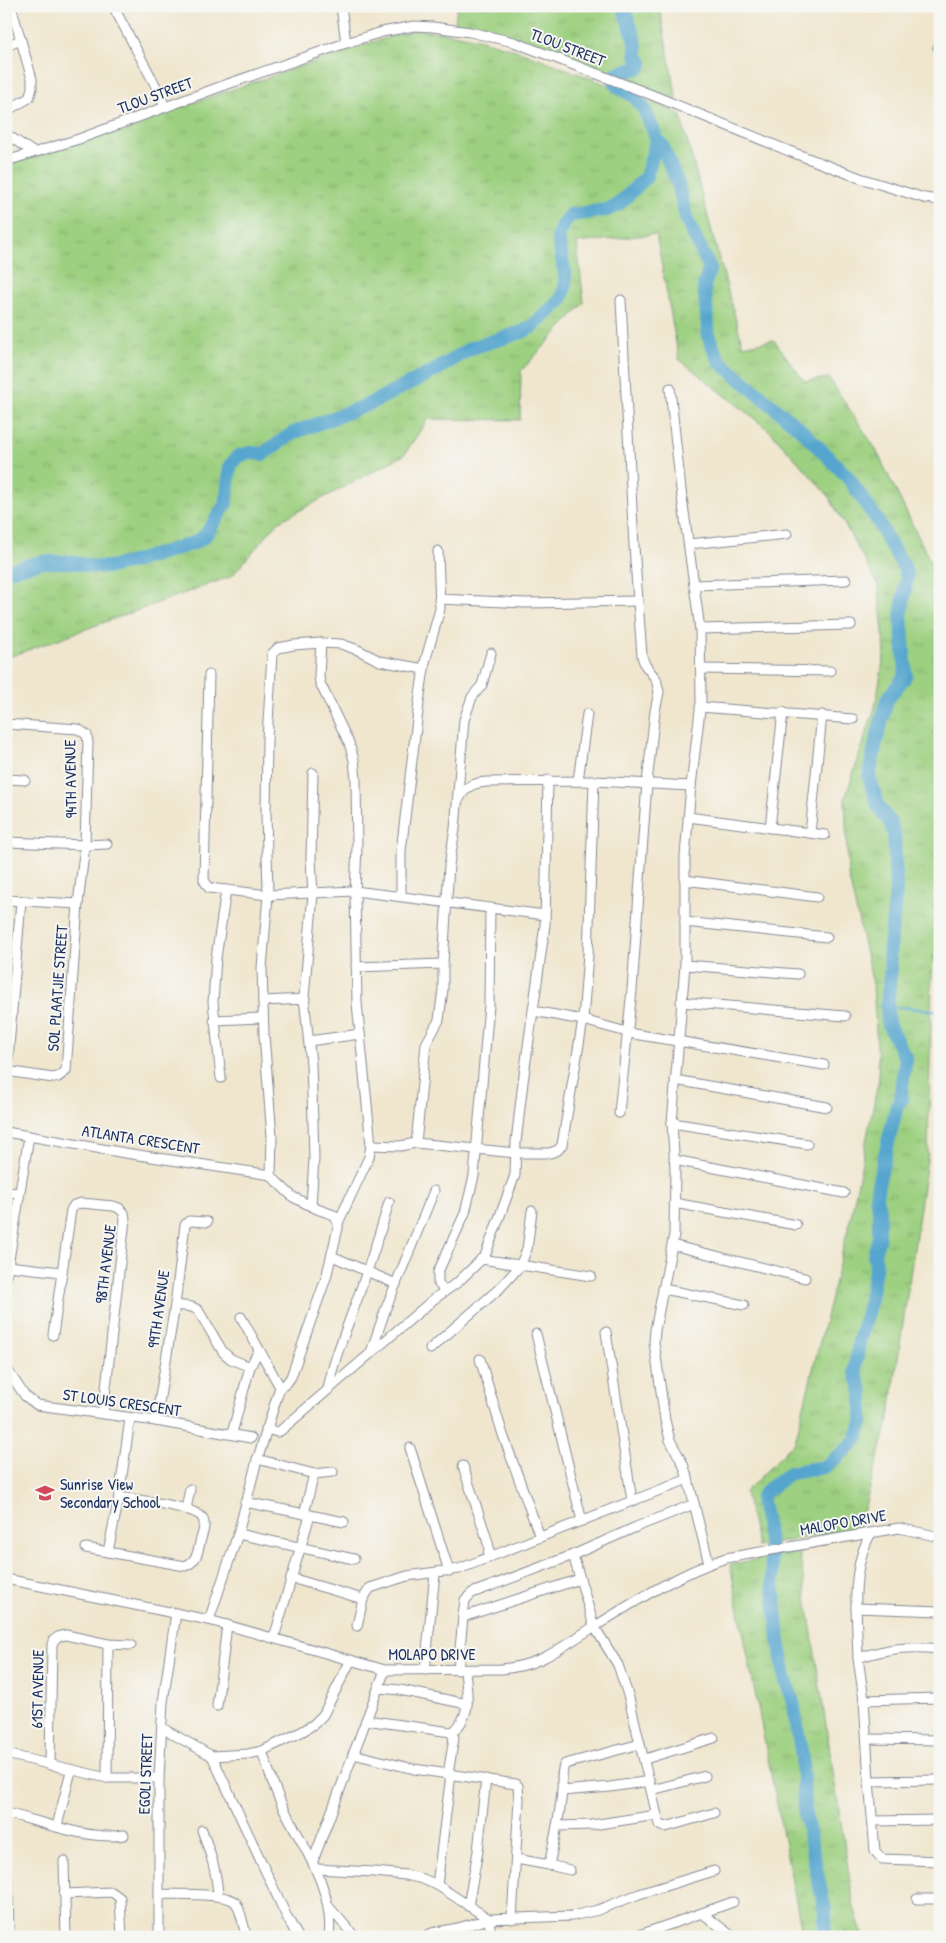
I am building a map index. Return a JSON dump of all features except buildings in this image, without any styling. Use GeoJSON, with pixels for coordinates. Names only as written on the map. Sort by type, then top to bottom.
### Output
{"type":"FeatureCollection","features":[{"type":"Feature","properties":{"kind":"street"},"geometry":{"type":"LineString","coordinates":[[6,111],[29,98],[32,88],[32,79],[11,6]]}},
{"type":"Feature","properties":{"kind":"street"},"geometry":{"type":"LineString","coordinates":[[113,6],[158,90],[165,107]]}},
{"type":"Feature","properties":{"kind":"street"},"geometry":{"type":"LineString","coordinates":[[341,6],[346,43]]}},
{"type":"Feature","properties":{"kind":"street","name":"TLOU STREET"},"geometry":{"type":"LineString","coordinates":[[6,161],[79,139],[268,69],[346,43],[382,32],[414,26],[450,29],[514,42],[652,94],[789,151],[860,178],[924,198],[940,200]]}},
{"type":"Feature","properties":{"kind":"street"},"geometry":{"type":"LineString","coordinates":[[6,46],[21,40]]}},
{"type":"Feature","properties":{"kind":"street"},"geometry":{"type":"LineString","coordinates":[[6,134],[32,152]]}},
{"type":"Feature","properties":{"kind":"street"},"geometry":{"type":"LineString","coordinates":[[619,1113],[632,990],[647,784],[654,711],[659,692],[656,679],[645,665],[642,656],[621,300]]}},
{"type":"Feature","properties":{"kind":"street"},"geometry":{"type":"LineString","coordinates":[[670,388],[700,628],[701,669],[700,707],[688,817],[685,880],[685,965],[672,1123],[674,1160],[672,1244],[654,1330],[654,1342],[665,1420],[670,1440],[683,1464],[688,1479],[708,1564]]}},
{"type":"Feature","properties":{"kind":"street"},"geometry":{"type":"LineString","coordinates":[[688,544],[787,534]]}},
{"type":"Feature","properties":{"kind":"street"},"geometry":{"type":"LineString","coordinates":[[400,896],[401,851],[424,669],[440,609],[438,551]]}},
{"type":"Feature","properties":{"kind":"street"},"geometry":{"type":"LineString","coordinates":[[694,585],[846,580]]}},
{"type":"Feature","properties":{"kind":"street"},"geometry":{"type":"LineString","coordinates":[[439,599],[526,603],[638,601]]}},
{"type":"Feature","properties":{"kind":"street"},"geometry":{"type":"LineString","coordinates":[[700,628],[851,625]]}},
{"type":"Feature","properties":{"kind":"street"},"geometry":{"type":"LineString","coordinates":[[338,1223],[334,1215],[293,1197],[271,1175],[272,1137],[263,1018],[262,968],[268,895],[267,740],[272,654],[278,648],[285,646],[322,643],[341,644],[380,661],[424,669]]}},
{"type":"Feature","properties":{"kind":"street"},"geometry":{"type":"LineString","coordinates":[[209,1620],[238,1534],[257,1459],[280,1387],[286,1384],[291,1377],[332,1256],[338,1223],[369,1157],[371,1145],[360,1034],[356,967],[355,891],[357,846],[354,760],[349,743],[320,683],[322,643]]}},
{"type":"Feature","properties":{"kind":"street"},"geometry":{"type":"LineString","coordinates":[[416,1143],[426,1044],[439,1020],[443,990],[446,902],[458,801],[464,720],[472,697],[482,685],[491,653]]}},
{"type":"Feature","properties":{"kind":"street"},"geometry":{"type":"LineString","coordinates":[[701,669],[830,671]]}},
{"type":"Feature","properties":{"kind":"street"},"geometry":{"type":"LineString","coordinates":[[209,675],[204,880],[209,888],[268,895],[355,891],[546,915]]}},
{"type":"Feature","properties":{"kind":"street"},"geometry":{"type":"LineString","coordinates":[[700,707],[783,712],[853,719]]}},
{"type":"Feature","properties":{"kind":"street"},"geometry":{"type":"LineString","coordinates":[[770,828],[783,712]]}},
{"type":"Feature","properties":{"kind":"street"},"geometry":{"type":"LineString","coordinates":[[578,781],[587,714]]}},
{"type":"Feature","properties":{"kind":"street"},"geometry":{"type":"LineString","coordinates":[[810,833],[822,716]]}},
{"type":"Feature","properties":{"kind":"street","name":"94TH AVENUE"},"geometry":{"type":"LineString","coordinates":[[6,724],[78,729],[86,734],[88,743],[85,845]]}},
{"type":"Feature","properties":{"kind":"street"},"geometry":{"type":"LineString","coordinates":[[311,1206],[314,1158],[309,1041],[304,999],[313,894],[311,859],[313,772]]}},
{"type":"Feature","properties":{"kind":"street"},"geometry":{"type":"LineString","coordinates":[[6,779],[25,780]]}},
{"type":"Feature","properties":{"kind":"street"},"geometry":{"type":"LineString","coordinates":[[458,801],[466,787],[474,783],[548,780],[691,786]]}},
{"type":"Feature","properties":{"kind":"street"},"geometry":{"type":"LineString","coordinates":[[266,1429],[276,1432],[280,1431],[370,1353],[468,1273],[484,1256],[515,1175],[523,1082],[546,915],[548,780]]}},
{"type":"Feature","properties":{"kind":"street"},"geometry":{"type":"LineString","coordinates":[[371,1145],[400,1146],[416,1143],[516,1153],[550,1153],[558,1150],[562,1145],[583,1020],[588,954],[594,781]]}},
{"type":"Feature","properties":{"kind":"street"},"geometry":{"type":"LineString","coordinates":[[688,817],[825,835]]}},
{"type":"Feature","properties":{"kind":"street"},"geometry":{"type":"LineString","coordinates":[[6,842],[107,844]]}},
{"type":"Feature","properties":{"kind":"street","name":"SOL PLAATJIE STREET"},"geometry":{"type":"LineString","coordinates":[[7,1071],[52,1078],[58,1077],[66,1070],[78,904],[85,845]]}},
{"type":"Feature","properties":{"kind":"street"},"geometry":{"type":"LineString","coordinates":[[685,880],[816,897]]}},
{"type":"Feature","properties":{"kind":"street"},"geometry":{"type":"LineString","coordinates":[[221,1078],[213,1002],[216,958],[226,890]]}},
{"type":"Feature","properties":{"kind":"street"},"geometry":{"type":"LineString","coordinates":[[6,900],[78,904]]}},
{"type":"Feature","properties":{"kind":"street"},"geometry":{"type":"LineString","coordinates":[[7,1071],[21,901]]}},
{"type":"Feature","properties":{"kind":"street"},"geometry":{"type":"LineString","coordinates":[[445,1291],[438,1282],[438,1272],[465,1213],[474,1176],[489,1005],[490,908]]}},
{"type":"Feature","properties":{"kind":"street"},"geometry":{"type":"LineString","coordinates":[[685,922],[827,937]]}},
{"type":"Feature","properties":{"kind":"street"},"geometry":{"type":"LineString","coordinates":[[356,967],[443,964]]}},
{"type":"Feature","properties":{"kind":"street"},"geometry":{"type":"LineString","coordinates":[[685,965],[798,974]]}},
{"type":"Feature","properties":{"kind":"street"},"geometry":{"type":"LineString","coordinates":[[263,1001],[304,999]]}},
{"type":"Feature","properties":{"kind":"street"},"geometry":{"type":"LineString","coordinates":[[681,1002],[845,1016]]}},
{"type":"Feature","properties":{"kind":"street"},"geometry":{"type":"LineString","coordinates":[[533,1011],[583,1020],[627,1032],[824,1065]]}},
{"type":"Feature","properties":{"kind":"street"},"geometry":{"type":"LineString","coordinates":[[214,1020],[263,1018]]}},
{"type":"Feature","properties":{"kind":"street"},"geometry":{"type":"LineString","coordinates":[[309,1041],[360,1034]]}},
{"type":"Feature","properties":{"kind":"street"},"geometry":{"type":"LineString","coordinates":[[675,1080],[827,1107]]}},
{"type":"Feature","properties":{"kind":"street"},"geometry":{"type":"LineString","coordinates":[[672,1123],[807,1144]]}},
{"type":"Feature","properties":{"kind":"street","name":"ATLANTA CRESCENT"},"geometry":{"type":"LineString","coordinates":[[6,1132],[125,1154],[271,1175]]}},
{"type":"Feature","properties":{"kind":"street"},"geometry":{"type":"LineString","coordinates":[[6,1278],[29,1136]]}},
{"type":"Feature","properties":{"kind":"street"},"geometry":{"type":"LineString","coordinates":[[674,1160],[844,1193]]}},
{"type":"Feature","properties":{"kind":"street"},"geometry":{"type":"LineString","coordinates":[[6,1192],[19,1193]]}},
{"type":"Feature","properties":{"kind":"street"},"geometry":{"type":"LineString","coordinates":[[370,1353],[434,1192]]}},
{"type":"Feature","properties":{"kind":"street","name":"98TH AVENUE"},"geometry":{"type":"LineString","coordinates":[[53,1335],[69,1216],[74,1205],[81,1202],[119,1208],[124,1213],[125,1219],[103,1414]]}},
{"type":"Feature","properties":{"kind":"street"},"geometry":{"type":"LineString","coordinates":[[328,1389],[333,1364],[367,1272],[389,1202]]}},
{"type":"Feature","properties":{"kind":"street"},"geometry":{"type":"LineString","coordinates":[[674,1203],[796,1225]]}},
{"type":"Feature","properties":{"kind":"street"},"geometry":{"type":"LineString","coordinates":[[430,1349],[500,1288],[520,1266],[527,1249],[532,1211]]}},
{"type":"Feature","properties":{"kind":"street","name":"99TH AVENUE"},"geometry":{"type":"LineString","coordinates":[[156,1421],[175,1306],[185,1225],[189,1221],[207,1222]]}},
{"type":"Feature","properties":{"kind":"street"},"geometry":{"type":"LineString","coordinates":[[672,1244],[805,1278]]}},
{"type":"Feature","properties":{"kind":"street"},"geometry":{"type":"LineString","coordinates":[[332,1256],[396,1284]]}},
{"type":"Feature","properties":{"kind":"street"},"geometry":{"type":"LineString","coordinates":[[482,1259],[591,1276]]}},
{"type":"Feature","properties":{"kind":"street"},"geometry":{"type":"LineString","coordinates":[[8,1266],[61,1272]]}},
{"type":"Feature","properties":{"kind":"street"},"geometry":{"type":"LineString","coordinates":[[663,1289],[744,1306]]}},
{"type":"Feature","properties":{"kind":"street"},"geometry":{"type":"LineString","coordinates":[[175,1306],[192,1307],[198,1310],[223,1352],[231,1359],[250,1367]]}},
{"type":"Feature","properties":{"kind":"street"},"geometry":{"type":"LineString","coordinates":[[241,1317],[280,1387]]}},
{"type":"Feature","properties":{"kind":"street"},"geometry":{"type":"LineString","coordinates":[[606,1332],[632,1501]]}},
{"type":"Feature","properties":{"kind":"street"},"geometry":{"type":"LineString","coordinates":[[536,1334],[582,1521]]}},
{"type":"Feature","properties":{"kind":"street"},"geometry":{"type":"LineString","coordinates":[[232,1433],[250,1367],[259,1350]]}},
{"type":"Feature","properties":{"kind":"street"},"geometry":{"type":"LineString","coordinates":[[480,1360],[503,1435],[540,1537]]}},
{"type":"Feature","properties":{"kind":"street","name":"ST LOUIS CRESCENT"},"geometry":{"type":"LineString","coordinates":[[6,1368],[25,1396],[37,1404],[232,1433],[251,1438]]}},
{"type":"Feature","properties":{"kind":"street"},"geometry":{"type":"LineString","coordinates":[[108,1552],[119,1497],[130,1419]]}},
{"type":"Feature","properties":{"kind":"street"},"geometry":{"type":"LineString","coordinates":[[410,1448],[449,1571]]}},
{"type":"Feature","properties":{"kind":"street"},"geometry":{"type":"LineString","coordinates":[[257,1459],[314,1474],[333,1472]]}},
{"type":"Feature","properties":{"kind":"street"},"geometry":{"type":"LineString","coordinates":[[464,1466],[489,1547],[488,1558]]}},
{"type":"Feature","properties":{"kind":"street"},"geometry":{"type":"LineString","coordinates":[[274,1638],[299,1548],[314,1474]]}},
{"type":"Feature","properties":{"kind":"street"},"geometry":{"type":"LineString","coordinates":[[358,1626],[363,1598],[370,1588],[407,1576],[449,1571],[488,1558],[688,1479]]}},
{"type":"Feature","properties":{"kind":"street"},"geometry":{"type":"LineString","coordinates":[[186,1509],[190,1489]]}},
{"type":"Feature","properties":{"kind":"street"},"geometry":{"type":"LineString","coordinates":[[86,1548],[172,1566],[191,1564],[197,1555],[204,1526],[204,1520],[200,1514],[186,1509],[119,1497]]}},
{"type":"Feature","properties":{"kind":"street"},"geometry":{"type":"LineString","coordinates":[[246,1502],[344,1522]]}},
{"type":"Feature","properties":{"kind":"street"},"geometry":{"type":"LineString","coordinates":[[452,1732],[466,1716],[467,1704],[462,1670],[463,1617],[465,1600],[472,1593],[573,1555],[636,1526],[694,1504]]}},
{"type":"Feature","properties":{"kind":"street","name":"MALOPO DRIVE"},"geometry":{"type":"LineString","coordinates":[[751,1554],[899,1528],[940,1537]]}},
{"type":"Feature","properties":{"kind":"street"},"geometry":{"type":"LineString","coordinates":[[871,1533],[866,1541],[858,1568],[856,1608],[858,1658],[864,1700],[868,1781],[875,1851],[882,1859],[940,1862]]}},
{"type":"Feature","properties":{"kind":"street"},"geometry":{"type":"LineString","coordinates":[[238,1534],[354,1559]]}},
{"type":"Feature","properties":{"kind":"street","name":"MOLAPO DRIVE"},"geometry":{"type":"LineString","coordinates":[[6,1579],[209,1620],[385,1670],[501,1669],[533,1663],[552,1654],[594,1626],[666,1583],[708,1564],[751,1554]]}},
{"type":"Feature","properties":{"kind":"street"},"geometry":{"type":"LineString","coordinates":[[573,1555],[594,1626],[618,1665],[629,1698],[659,1824],[664,1827],[688,1822],[714,1813]]}},
{"type":"Feature","properties":{"kind":"street"},"geometry":{"type":"LineString","coordinates":[[425,1670],[435,1573]]}},
{"type":"Feature","properties":{"kind":"street"},"geometry":{"type":"LineString","coordinates":[[291,1578],[363,1598]]}},
{"type":"Feature","properties":{"kind":"street"},"geometry":{"type":"LineString","coordinates":[[463,1617],[580,1580]]}},
{"type":"Feature","properties":{"kind":"street"},"geometry":{"type":"LineString","coordinates":[[856,1608],[940,1611]]}},
{"type":"Feature","properties":{"kind":"street","name":"EGOLI STREET"},"geometry":{"type":"LineString","coordinates":[[159,1937],[159,1778],[162,1728],[176,1613]]}},
{"type":"Feature","properties":{"kind":"street"},"geometry":{"type":"LineString","coordinates":[[217,1706],[227,1625]]}},
{"type":"Feature","properties":{"kind":"street","name":"61ST AVENUE"},"geometry":{"type":"LineString","coordinates":[[50,1765],[52,1644],[59,1636],[66,1635],[108,1644],[131,1645]]}},
{"type":"Feature","properties":{"kind":"street"},"geometry":{"type":"LineString","coordinates":[[107,1778],[108,1644]]}},
{"type":"Feature","properties":{"kind":"street"},"geometry":{"type":"LineString","coordinates":[[858,1658],[882,1650],[902,1647],[940,1649]]}},
{"type":"Feature","properties":{"kind":"street"},"geometry":{"type":"LineString","coordinates":[[162,1728],[212,1756],[248,1754],[262,1751],[303,1731],[323,1715],[350,1660]]}},
{"type":"Feature","properties":{"kind":"street"},"geometry":{"type":"LineString","coordinates":[[314,1865],[385,1670]]}},
{"type":"Feature","properties":{"kind":"street"},"geometry":{"type":"LineString","coordinates":[[379,1688],[400,1690],[467,1704]]}},
{"type":"Feature","properties":{"kind":"street"},"geometry":{"type":"LineString","coordinates":[[864,1700],[940,1698]]}},
{"type":"Feature","properties":{"kind":"street"},"geometry":{"type":"LineString","coordinates":[[366,1720],[452,1732]]}},
{"type":"Feature","properties":{"kind":"street"},"geometry":{"type":"LineString","coordinates":[[437,1885],[454,1738],[452,1732]]}},
{"type":"Feature","properties":{"kind":"street"},"geometry":{"type":"LineString","coordinates":[[645,1759],[714,1738]]}},
{"type":"Feature","properties":{"kind":"street"},"geometry":{"type":"LineString","coordinates":[[867,1740],[940,1740]]}},
{"type":"Feature","properties":{"kind":"street"},"geometry":{"type":"LineString","coordinates":[[550,1865],[562,1791],[562,1770],[565,1764],[640,1744]]}},
{"type":"Feature","properties":{"kind":"street"},"geometry":{"type":"LineString","coordinates":[[262,1751],[282,1804],[314,1865],[330,1919],[329,1937]]}},
{"type":"Feature","properties":{"kind":"street"},"geometry":{"type":"LineString","coordinates":[[6,1754],[71,1771],[107,1778],[159,1778]]}},
{"type":"Feature","properties":{"kind":"street"},"geometry":{"type":"LineString","coordinates":[[353,1754],[386,1763],[512,1783],[518,1786],[512,1919]]}},
{"type":"Feature","properties":{"kind":"street"},"geometry":{"type":"LineString","coordinates":[[212,1756],[298,1937]]}},
{"type":"Feature","properties":{"kind":"street"},"geometry":{"type":"LineString","coordinates":[[57,1826],[71,1771]]}},
{"type":"Feature","properties":{"kind":"street"},"geometry":{"type":"LineString","coordinates":[[562,1791],[651,1785],[704,1776]]}},
{"type":"Feature","properties":{"kind":"street"},"geometry":{"type":"LineString","coordinates":[[468,1906],[478,1851],[486,1779]]}},
{"type":"Feature","properties":{"kind":"street"},"geometry":{"type":"LineString","coordinates":[[868,1781],[940,1780]]}},
{"type":"Feature","properties":{"kind":"street"},"geometry":{"type":"LineString","coordinates":[[6,1813],[86,1834],[113,1837],[124,1836]]}},
{"type":"Feature","properties":{"kind":"street"},"geometry":{"type":"LineString","coordinates":[[557,1826],[592,1825],[657,1815]]}},
{"type":"Feature","properties":{"kind":"street"},"geometry":{"type":"LineString","coordinates":[[873,1821],[940,1820]]}},
{"type":"Feature","properties":{"kind":"street"},"geometry":{"type":"LineString","coordinates":[[202,1830],[214,1860],[218,1896]]}},
{"type":"Feature","properties":{"kind":"street"},"geometry":{"type":"LineString","coordinates":[[516,1859],[570,1870]]}},
{"type":"Feature","properties":{"kind":"street"},"geometry":{"type":"LineString","coordinates":[[64,1862],[66,1937]]}},
{"type":"Feature","properties":{"kind":"street"},"geometry":{"type":"LineString","coordinates":[[314,1865],[406,1875],[423,1879],[437,1885],[489,1919]]}},
{"type":"Feature","properties":{"kind":"street"},"geometry":{"type":"LineString","coordinates":[[424,1937],[432,1933],[489,1919],[572,1916],[598,1910],[639,1894],[714,1870]]}},
{"type":"Feature","properties":{"kind":"street"},"geometry":{"type":"LineString","coordinates":[[6,1873],[9,1937]]}},
{"type":"Feature","properties":{"kind":"street"},"geometry":{"type":"LineString","coordinates":[[64,1894],[112,1892],[116,1894],[120,1898],[122,1937]]}},
{"type":"Feature","properties":{"kind":"street"},"geometry":{"type":"LineString","coordinates":[[159,1894],[218,1896],[229,1899],[236,1903],[247,1937]]}},
{"type":"Feature","properties":{"kind":"street"},"geometry":{"type":"LineString","coordinates":[[917,1899],[940,1898]]}},
{"type":"Feature","properties":{"kind":"street"},"geometry":{"type":"LineString","coordinates":[[634,1937],[734,1902]]}},
{"type":"Feature","properties":{"kind":"street"},"geometry":{"type":"LineString","coordinates":[[327,1905],[355,1937]]}},
{"type":"Feature","properties":{"kind":"street"},"geometry":{"type":"LineString","coordinates":[[702,1913],[733,1937]]}},
{"type":"Feature","properties":{"kind":"street"},"geometry":{"type":"LineString","coordinates":[[489,1919],[491,1937]]}},
{"type":"Feature","properties":{"kind":"green space"},"geometry":{"type":"Polygon","coordinates":[[[457,6],[659,6],[677,100],[614,74],[515,38],[455,22],[457,6]]]}},
{"type":"Feature","properties":{"kind":"green space"},"geometry":{"type":"Polygon","coordinates":[[[414,30],[454,34],[512,49],[680,114],[743,346],[774,340],[804,381],[829,378],[875,448],[936,573],[940,610],[940,934],[932,968],[928,1153],[889,1419],[859,1527],[758,1547],[745,1492],[795,1442],[851,1216],[879,1078],[873,985],[848,874],[845,799],[875,707],[885,651],[878,584],[828,495],[770,431],[679,359],[656,234],[577,243],[584,303],[521,371],[520,420],[428,419],[404,455],[278,522],[232,576],[6,658],[6,166],[376,41],[414,30]]]}},
{"type":"Feature","properties":{"kind":"green space"},"geometry":{"type":"Polygon","coordinates":[[[799,1550],[854,1907],[863,1937],[803,1937],[730,1565],[799,1550]]]}},
{"type":"Feature","properties":{"kind":"water"},"geometry":{"type":"Polygon","coordinates":[[[934,32],[940,33],[940,50],[932,49],[934,32]]]}},
{"type":"Feature","properties":{"kind":"waterway"},"geometry":{"type":"LineString","coordinates":[[623,6],[636,44],[636,55],[641,62],[640,67],[616,74],[615,81],[618,87],[635,97],[645,111],[678,184],[687,221],[710,268],[704,286],[709,338],[720,362],[799,428],[847,476],[879,523],[904,567],[907,577],[901,616],[906,675],[887,700],[869,776],[878,806],[890,822],[894,834],[896,891],[889,955],[891,967],[887,1006],[888,1024],[906,1059],[901,1100],[897,1105],[878,1184],[876,1197],[879,1210],[879,1237],[874,1254],[876,1263],[855,1370],[862,1393],[862,1423],[856,1440],[824,1467],[790,1473],[766,1491],[761,1498],[769,1540],[779,1640],[785,1678],[793,1702],[802,1757],[804,1809],[825,1911],[825,1937]]}},
{"type":"Feature","properties":{"kind":"waterway"},"geometry":{"type":"LineString","coordinates":[[6,571],[42,562],[70,562],[95,567],[109,567],[133,562],[194,543],[205,536],[226,504],[230,466],[238,456],[250,453],[263,454],[293,433],[367,405],[436,370],[471,348],[522,332],[533,326],[561,300],[565,288],[565,275],[558,237],[562,225],[570,215],[607,210],[619,204],[646,177],[657,139]]}},
{"type":"Feature","properties":{"kind":"waterway"},"geometry":{"type":"LineString","coordinates":[[887,1006],[940,1011]]}},
{"type":"Feature","properties":{"kind":"place","name":"Sunrise View Secondary School"},"geometry":{"type":"Point","coordinates":[45,1493]}}]}
